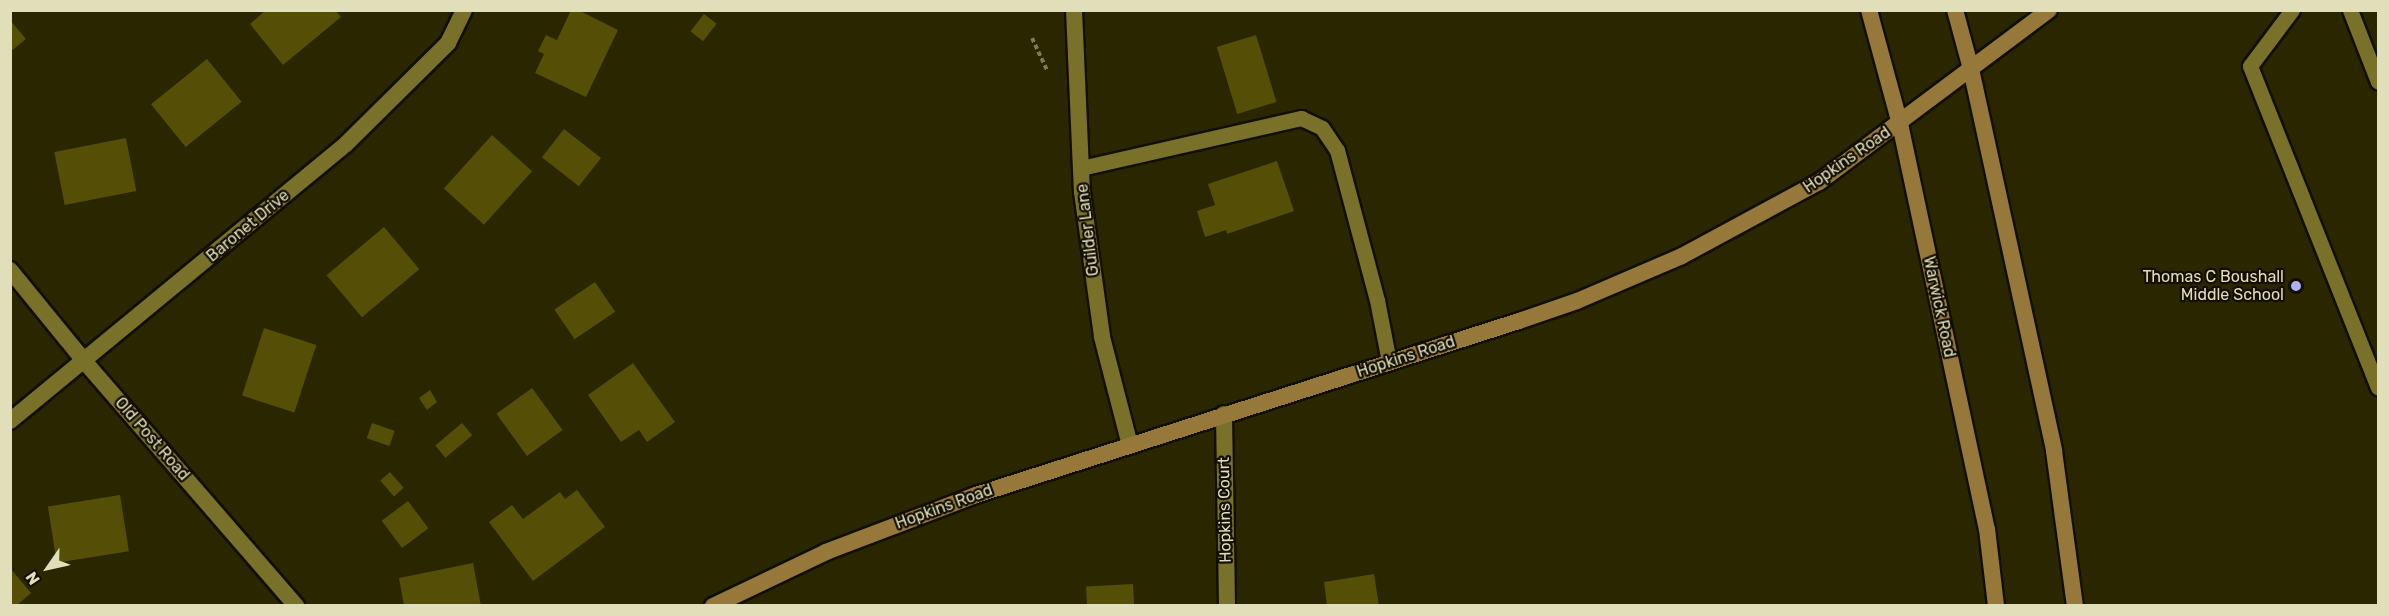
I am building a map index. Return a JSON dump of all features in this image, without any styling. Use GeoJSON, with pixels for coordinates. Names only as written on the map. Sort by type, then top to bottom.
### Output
{"type":"FeatureCollection","features":[{"type":"Feature","properties":{"kind":"main road","name":"Warwick Road"},"geometry":{"type":"LineString","coordinates":[[1869,10],[1900,124],[1987,530],[1996,606]]}},
{"type":"Feature","properties":{"kind":"main road"},"geometry":{"type":"LineString","coordinates":[[1955,10],[1971,69],[2054,451],[2075,606]]}},
{"type":"Feature","properties":{"kind":"main road","name":"Hopkins Road"},"geometry":{"type":"LineString","coordinates":[[717,604],[826,552],[893,525],[1224,414],[1577,301],[1682,256],[1819,182],[1900,124],[2049,10]]}},
{"type":"Feature","properties":{"kind":"street","name":"Baronet Drive"},"geometry":{"type":"LineString","coordinates":[[10,421],[86,362],[346,144],[448,43],[464,10]]}},
{"type":"Feature","properties":{"kind":"street","name":"Guilder Lane"},"geometry":{"type":"LineString","coordinates":[[1074,10],[1081,168],[1102,337],[1130,445]]}},
{"type":"Feature","properties":{"kind":"street","name":"Old Post Road"},"geometry":{"type":"LineString","coordinates":[[10,270],[296,606]]}},
{"type":"Feature","properties":{"kind":"street","name":"Hopkins Court"},"geometry":{"type":"LineString","coordinates":[[1224,414],[1227,606]]}},
{"type":"Feature","properties":{"kind":"lane"},"geometry":{"type":"LineString","coordinates":[[2292,10],[2250,66],[2379,387]]}},
{"type":"Feature","properties":{"kind":"lane"},"geometry":{"type":"LineString","coordinates":[[2350,10],[2379,82]]}},
{"type":"Feature","properties":{"kind":"lane"},"geometry":{"type":"LineString","coordinates":[[1081,168],[1301,118],[1322,128],[1337,150],[1377,300],[1389,362]]}},
{"type":"Feature","properties":{"kind":"building"},"geometry":{"type":"Polygon","coordinates":[[[266,10],[335,10],[341,17],[283,65],[250,24],[266,10]]]}},
{"type":"Feature","properties":{"kind":"building"},"geometry":{"type":"Polygon","coordinates":[[[571,10],[578,10],[618,30],[586,97],[535,73],[544,54],[538,51],[546,35],[557,40],[571,10]]]}},
{"type":"Feature","properties":{"kind":"building"},"geometry":{"type":"Polygon","coordinates":[[[704,14],[717,24],[703,41],[690,31],[704,14]]]}},
{"type":"Feature","properties":{"kind":"building"},"geometry":{"type":"Polygon","coordinates":[[[10,20],[26,39],[10,52],[10,20]]]}},
{"type":"Feature","properties":{"kind":"building"},"geometry":{"type":"Polygon","coordinates":[[[1256,35],[1276,102],[1237,114],[1217,47],[1256,35]]]}},
{"type":"Feature","properties":{"kind":"building"},"geometry":{"type":"Polygon","coordinates":[[[207,59],[242,102],[186,147],[151,104],[207,59]]]}},
{"type":"Feature","properties":{"kind":"building"},"geometry":{"type":"Polygon","coordinates":[[[564,129],[601,158],[579,186],[542,157],[564,129]]]}},
{"type":"Feature","properties":{"kind":"building"},"geometry":{"type":"Polygon","coordinates":[[[492,135],[532,171],[484,225],[444,189],[492,135]]]}},
{"type":"Feature","properties":{"kind":"building"},"geometry":{"type":"Polygon","coordinates":[[[126,138],[136,191],[65,205],[54,152],[126,138]]]}},
{"type":"Feature","properties":{"kind":"building"},"geometry":{"type":"Polygon","coordinates":[[[1277,161],[1294,211],[1227,234],[1226,230],[1205,237],[1197,211],[1215,205],[1208,184],[1277,161]]]}},
{"type":"Feature","properties":{"kind":"building"},"geometry":{"type":"Polygon","coordinates":[[[384,227],[419,269],[362,317],[327,275],[384,227]]]}},
{"type":"Feature","properties":{"kind":"building"},"geometry":{"type":"Polygon","coordinates":[[[595,282],[615,312],[575,339],[554,309],[595,282]]]}},
{"type":"Feature","properties":{"kind":"building"},"geometry":{"type":"Polygon","coordinates":[[[264,328],[316,345],[294,413],[242,396],[264,328]]]}},
{"type":"Feature","properties":{"kind":"building"},"geometry":{"type":"Polygon","coordinates":[[[633,363],[675,422],[647,442],[639,430],[621,442],[588,395],[633,363]]]}},
{"type":"Feature","properties":{"kind":"building"},"geometry":{"type":"Polygon","coordinates":[[[532,388],[563,430],[527,456],[496,414],[532,388]]]}},
{"type":"Feature","properties":{"kind":"building"},"geometry":{"type":"Polygon","coordinates":[[[430,390],[437,402],[427,410],[419,398],[430,390]]]}},
{"type":"Feature","properties":{"kind":"building"},"geometry":{"type":"Polygon","coordinates":[[[372,423],[395,431],[389,446],[367,438],[372,423]]]}},
{"type":"Feature","properties":{"kind":"building"},"geometry":{"type":"Polygon","coordinates":[[[462,423],[472,435],[445,458],[435,445],[462,423]]]}},
{"type":"Feature","properties":{"kind":"building"},"geometry":{"type":"Polygon","coordinates":[[[390,472],[404,488],[394,496],[380,481],[390,472]]]}},
{"type":"Feature","properties":{"kind":"building"},"geometry":{"type":"Polygon","coordinates":[[[577,490],[605,527],[533,581],[489,522],[512,505],[523,519],[560,492],[565,499],[577,490]]]}},
{"type":"Feature","properties":{"kind":"building"},"geometry":{"type":"Polygon","coordinates":[[[120,495],[129,551],[57,563],[48,506],[120,495]]]}},
{"type":"Feature","properties":{"kind":"building"},"geometry":{"type":"Polygon","coordinates":[[[408,501],[428,528],[402,548],[382,521],[408,501]]]}},
{"type":"Feature","properties":{"kind":"building"},"geometry":{"type":"Polygon","coordinates":[[[473,563],[481,606],[404,606],[399,578],[473,563]]]}},
{"type":"Feature","properties":{"kind":"building"},"geometry":{"type":"Polygon","coordinates":[[[10,568],[31,593],[16,606],[10,606],[10,568]]]}},
{"type":"Feature","properties":{"kind":"building"},"geometry":{"type":"Polygon","coordinates":[[[1374,574],[1379,606],[1327,606],[1324,582],[1374,574]]]}},
{"type":"Feature","properties":{"kind":"building"},"geometry":{"type":"Polygon","coordinates":[[[1133,584],[1134,606],[1087,606],[1086,586],[1133,584]]]}},
{"type":"Feature","properties":{"kind":"place","name":"Thomas C Boushall Middle School"},"geometry":{"type":"Point","coordinates":[2296,286]}}]}
